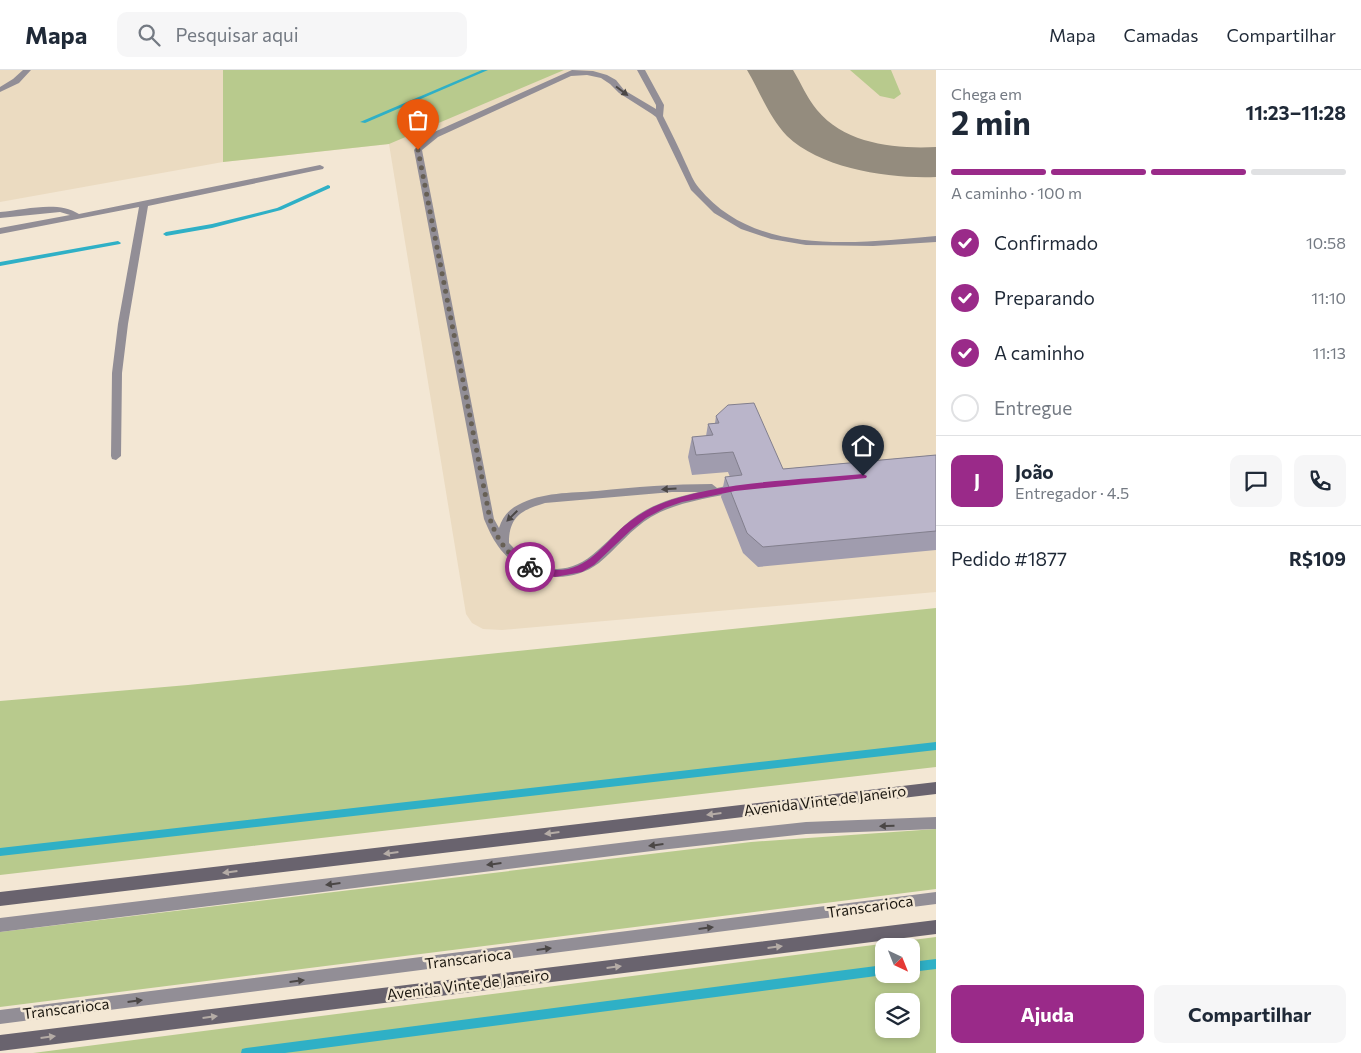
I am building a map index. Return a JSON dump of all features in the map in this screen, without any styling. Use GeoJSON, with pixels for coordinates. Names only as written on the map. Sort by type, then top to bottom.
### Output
{"type":"FeatureCollection","features":[{"type":"Feature","properties":{"kind":"street","name":"Avenida Vinte de Janeiro"},"geometry":{"type":"LineString","coordinates":[[0,899],[936,788]]}},
{"type":"Feature","properties":{"kind":"street","name":"Avenida Vinte de Janeiro"},"geometry":{"type":"LineString","coordinates":[[0,1043],[936,927]]}},
{"type":"Feature","properties":{"kind":"lane"},"geometry":{"type":"LineString","coordinates":[[0,90],[16,81],[27,70]]}},
{"type":"Feature","properties":{"kind":"lane"},"geometry":{"type":"LineString","coordinates":[[578,70],[435,135],[418,150],[490,519],[494,531],[516,560],[535,569],[555,574],[572,572],[591,563],[628,528],[656,509],[682,500],[740,488]]}},
{"type":"Feature","properties":{"kind":"lane"},"geometry":{"type":"LineString","coordinates":[[641,70],[660,105],[659,116]]}},
{"type":"Feature","properties":{"kind":"lane"},"geometry":{"type":"LineString","coordinates":[[562,77],[584,73],[604,76],[613,82],[624,94],[651,107],[659,116],[694,188],[702,198],[726,217],[743,225],[780,238],[822,245],[854,245],[936,239]]}},
{"type":"Feature","properties":{"kind":"lane"},"geometry":{"type":"LineString","coordinates":[[0,231],[144,204],[320,167]]}},
{"type":"Feature","properties":{"kind":"lane"},"geometry":{"type":"LineString","coordinates":[[116,456],[117,373],[123,324],[144,204]]}},
{"type":"Feature","properties":{"kind":"lane"},"geometry":{"type":"LineString","coordinates":[[0,215],[60,209],[69,211],[78,217]]}},
{"type":"Feature","properties":{"kind":"lane"},"geometry":{"type":"LineString","coordinates":[[503,545],[502,532],[506,520],[527,504],[545,499],[672,488],[740,488]]}},
{"type":"Feature","properties":{"kind":"lane"},"geometry":{"type":"LineString","coordinates":[[0,925],[806,828],[936,823]]}},
{"type":"Feature","properties":{"kind":"lane","name":"Transcarioca"},"geometry":{"type":"LineString","coordinates":[[0,1017],[936,898]]}},
{"type":"Feature","properties":{"kind":"shaded area"},"geometry":{"type":"Polygon","coordinates":[[[0,70],[936,70],[936,592],[502,630],[483,629],[472,623],[466,614],[389,144],[223,162],[0,202],[0,70]]]}},
{"type":"Feature","properties":{"kind":"green space"},"geometry":{"type":"Polygon","coordinates":[[[223,70],[564,70],[389,144],[223,162],[223,70]]]}},
{"type":"Feature","properties":{"kind":"green space"},"geometry":{"type":"Polygon","coordinates":[[[850,70],[891,70],[901,94],[894,99],[880,96],[850,70]]]}},
{"type":"Feature","properties":{"kind":"green space"},"geometry":{"type":"Polygon","coordinates":[[[936,608],[936,767],[0,875],[0,701],[188,685],[936,608]]]}},
{"type":"Feature","properties":{"kind":"green space"},"geometry":{"type":"Polygon","coordinates":[[[936,829],[936,889],[0,1007],[0,932],[751,842],[936,829]]]}},
{"type":"Feature","properties":{"kind":"green space"},"geometry":{"type":"Polygon","coordinates":[[[936,937],[936,1053],[33,1053],[875,945],[875,983],[920,983],[920,939],[936,937]]]}},
{"type":"Feature","properties":{"kind":"building"},"geometry":{"type":"Polygon","coordinates":[[[754,403],[783,469],[936,455],[936,531],[763,547],[747,533],[725,477],[742,475],[733,452],[696,455],[692,437],[713,435],[708,424],[719,423],[716,416],[728,405],[754,403]]]}},
{"type":"Feature","properties":{"kind":"waterway"},"geometry":{"type":"LineString","coordinates":[[363,122],[486,70]]}},
{"type":"Feature","properties":{"kind":"waterway"},"geometry":{"type":"LineString","coordinates":[[166,234],[212,226],[279,209],[328,187]]}},
{"type":"Feature","properties":{"kind":"waterway"},"geometry":{"type":"LineString","coordinates":[[0,264],[118,243]]}},
{"type":"Feature","properties":{"kind":"waterway"},"geometry":{"type":"LineString","coordinates":[[0,852],[936,746]]}},
{"type":"Feature","properties":{"kind":"waterway"},"geometry":{"type":"LineString","coordinates":[[920,966],[936,964]]}},
{"type":"Feature","properties":{"kind":"waterway"},"geometry":{"type":"LineString","coordinates":[[246,1053],[875,971]]}},
{"type":"Feature","properties":{"kind":"taxiway"},"geometry":{"type":"LineString","coordinates":[[770,70],[790,106],[805,126],[817,136],[849,151],[885,160],[920,163],[936,162]]}},
{"type":"Feature","properties":{"kind":"way so far"},"geometry":{"type":"LineString","coordinates":[[418,150],[490,519],[494,531],[509,554],[530,567]]}},
{"type":"Feature","properties":{"kind":"route"},"geometry":{"type":"LineString","coordinates":[[530,567],[555,574],[579,570],[591,563],[611,543],[644,516],[662,506],[682,500],[735,488],[863,476]]}}]}
